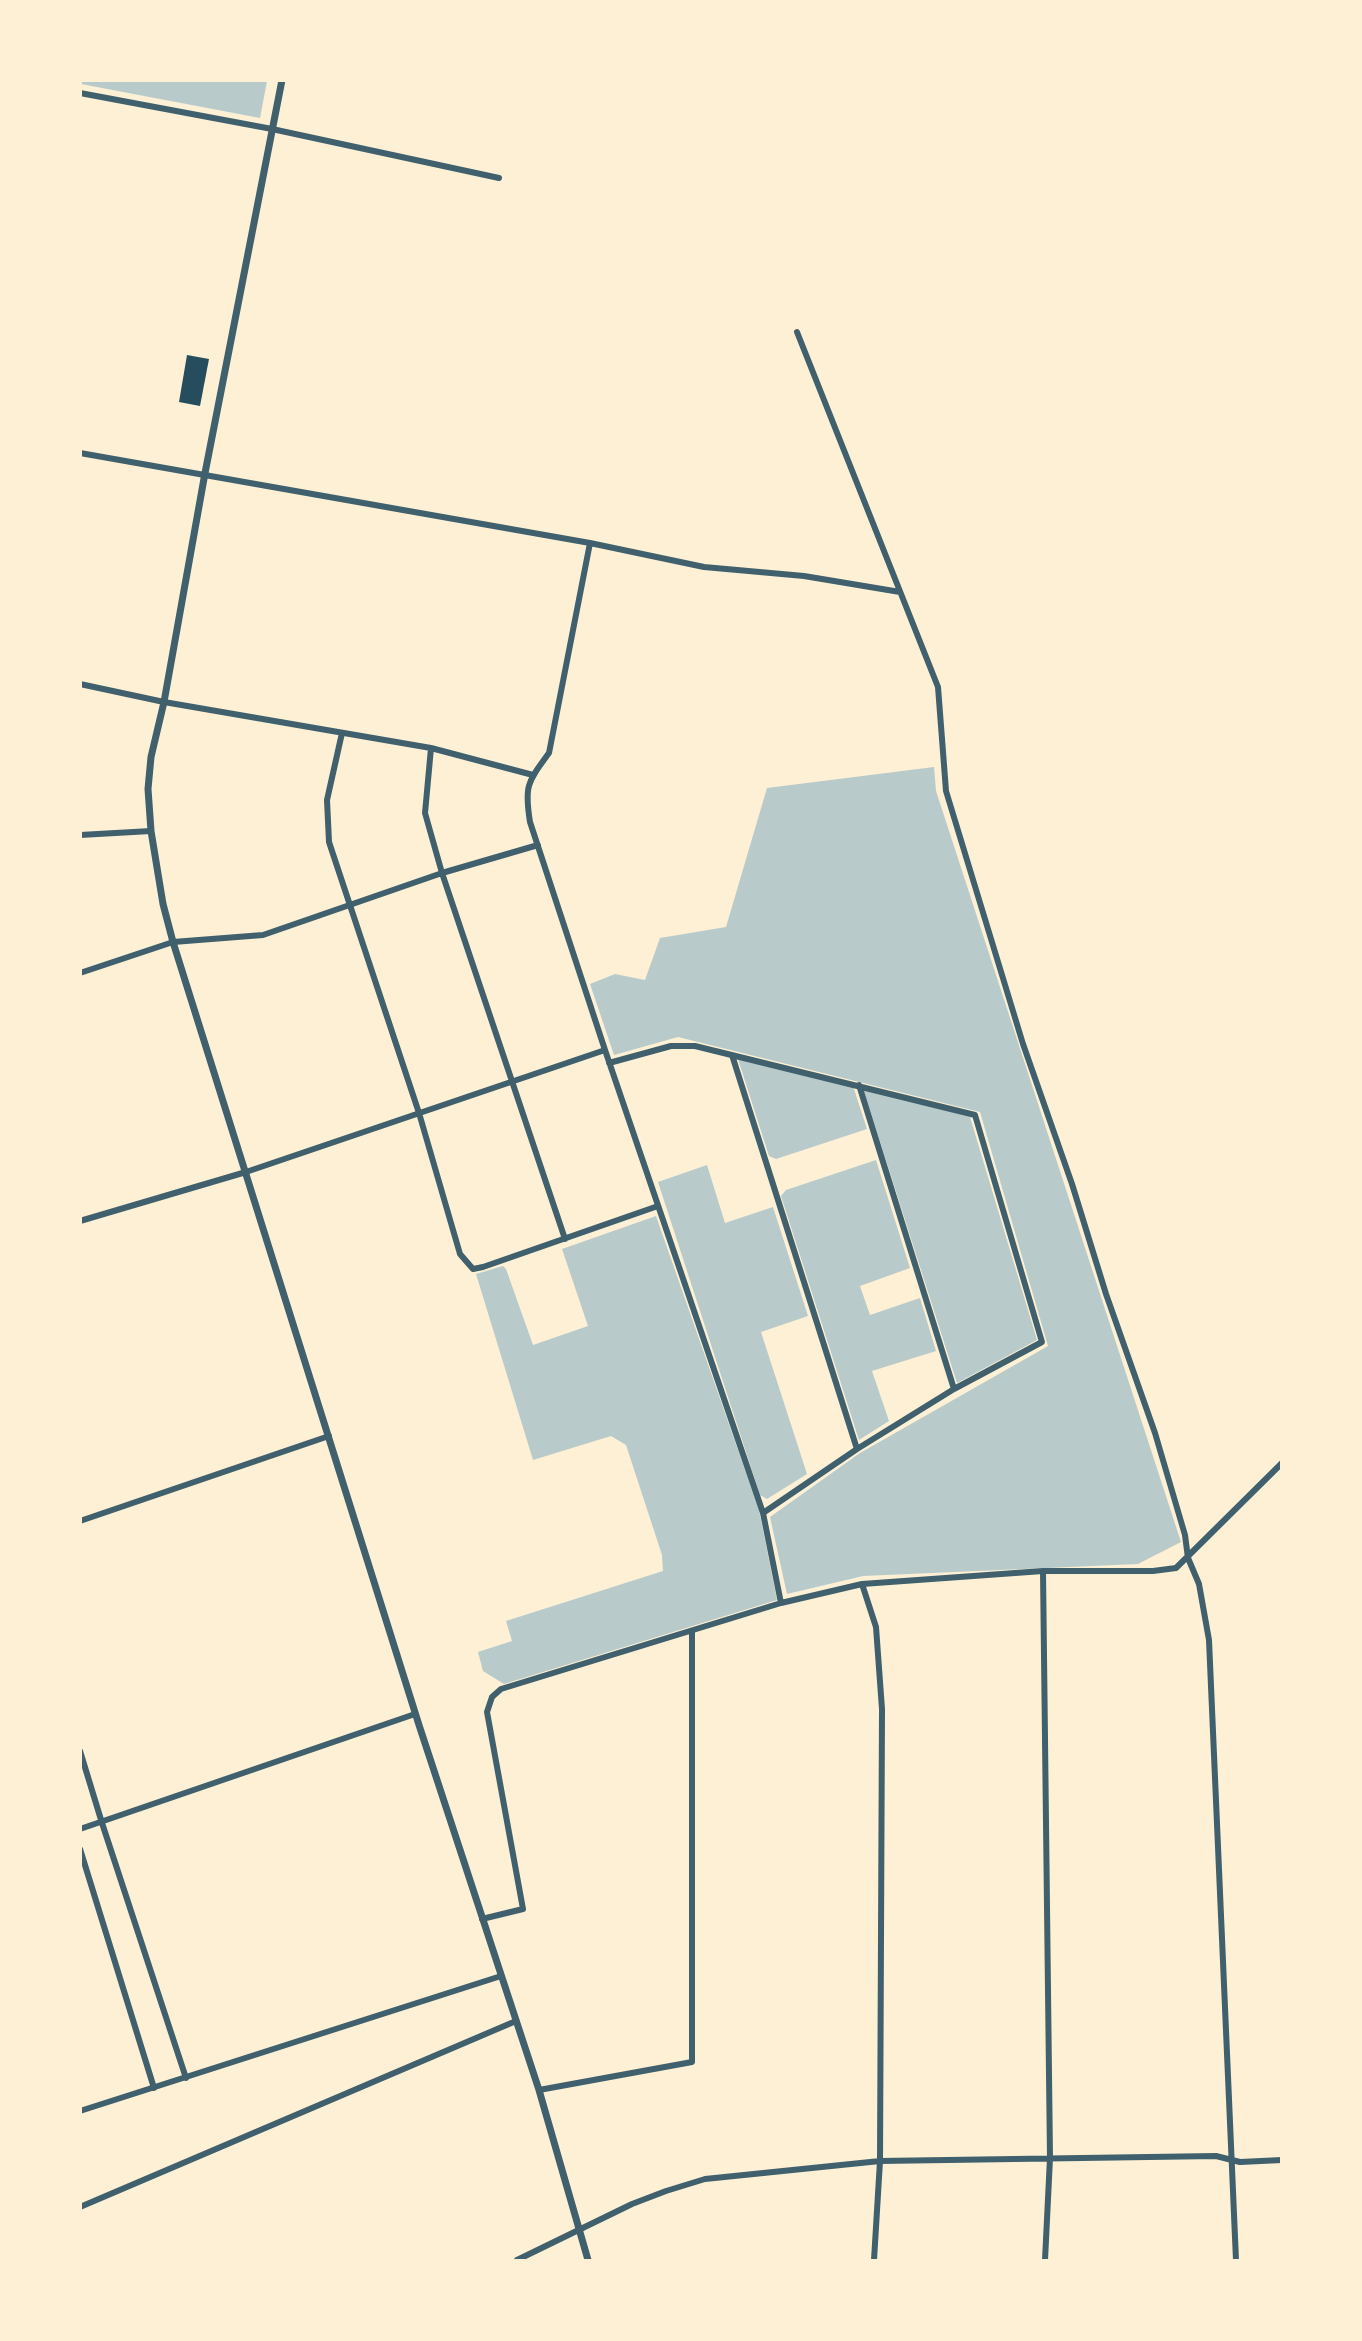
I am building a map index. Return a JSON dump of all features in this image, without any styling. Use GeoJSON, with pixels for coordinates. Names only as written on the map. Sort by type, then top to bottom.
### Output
{"type":"FeatureCollection","features":[{"type":"Feature","properties":{"kind":"street"},"geometry":{"type":"LineString","coordinates":[[282,80],[205,473],[164,702],[151,757],[148,789],[150,831],[173,942],[415,1714],[539,2090],[588,2260]]}},
{"type":"Feature","properties":{"kind":"street"},"geometry":{"type":"LineString","coordinates":[[80,93],[272,129],[499,177]]}},
{"type":"Feature","properties":{"kind":"street"},"geometry":{"type":"LineString","coordinates":[[797,332],[938,687],[946,791],[1023,1044],[1155,1433],[1185,1535],[1188,1558],[1199,1584],[1209,1640],[1236,2260]]}},
{"type":"Feature","properties":{"kind":"street"},"geometry":{"type":"LineString","coordinates":[[80,453],[590,543],[704,568],[804,576],[900,592]]}},
{"type":"Feature","properties":{"kind":"street"},"geometry":{"type":"LineString","coordinates":[[590,543],[549,753],[529,781],[527,803],[538,845],[609,1063],[763,1513],[781,1603]]}},
{"type":"Feature","properties":{"kind":"street"},"geometry":{"type":"LineString","coordinates":[[80,684],[164,702],[431,748],[533,775]]}},
{"type":"Feature","properties":{"kind":"street"},"geometry":{"type":"LineString","coordinates":[[342,733],[327,800],[329,842],[419,1113],[460,1254],[466,1263],[473,1269],[483,1267],[658,1206]]}},
{"type":"Feature","properties":{"kind":"street"},"geometry":{"type":"LineString","coordinates":[[431,748],[425,813],[442,873],[565,1239]]}},
{"type":"Feature","properties":{"kind":"street"},"geometry":{"type":"LineString","coordinates":[[80,835],[150,831]]}},
{"type":"Feature","properties":{"kind":"street"},"geometry":{"type":"LineString","coordinates":[[80,973],[173,942],[263,935],[442,873],[538,845]]}},
{"type":"Feature","properties":{"kind":"street"},"geometry":{"type":"LineString","coordinates":[[609,1063],[671,1046],[695,1046],[975,1115],[1042,1342],[954,1389],[857,1448],[763,1513]]}},
{"type":"Feature","properties":{"kind":"street"},"geometry":{"type":"LineString","coordinates":[[80,1221],[246,1172],[605,1050]]}},
{"type":"Feature","properties":{"kind":"street"},"geometry":{"type":"LineString","coordinates":[[732,1055],[857,1448]]}},
{"type":"Feature","properties":{"kind":"street"},"geometry":{"type":"LineString","coordinates":[[859,1085],[954,1389]]}},
{"type":"Feature","properties":{"kind":"street"},"geometry":{"type":"LineString","coordinates":[[80,1521],[329,1436]]}},
{"type":"Feature","properties":{"kind":"street"},"geometry":{"type":"LineString","coordinates":[[482,1919],[523,1909],[487,1712],[492,1697],[501,1689],[781,1603],[862,1584],[1043,1572],[1153,1572],[1176,1568],[1282,1463]]}},
{"type":"Feature","properties":{"kind":"street"},"geometry":{"type":"LineString","coordinates":[[1043,1572],[1050,2158],[1045,2260]]}},
{"type":"Feature","properties":{"kind":"street"},"geometry":{"type":"LineString","coordinates":[[862,1584],[876,1628],[882,1709],[880,2161],[874,2260]]}},
{"type":"Feature","properties":{"kind":"street"},"geometry":{"type":"LineString","coordinates":[[539,2090],[692,2062],[692,1632]]}},
{"type":"Feature","properties":{"kind":"street"},"geometry":{"type":"LineString","coordinates":[[80,1829],[415,1714]]}},
{"type":"Feature","properties":{"kind":"street"},"geometry":{"type":"LineString","coordinates":[[80,1751],[186,2078]]}},
{"type":"Feature","properties":{"kind":"street"},"geometry":{"type":"LineString","coordinates":[[80,1849],[154,2088]]}},
{"type":"Feature","properties":{"kind":"street"},"geometry":{"type":"LineString","coordinates":[[80,2111],[501,1976]]}},
{"type":"Feature","properties":{"kind":"street"},"geometry":{"type":"LineString","coordinates":[[80,2207],[516,2021]]}},
{"type":"Feature","properties":{"kind":"street"},"geometry":{"type":"LineString","coordinates":[[517,2260],[632,2204],[666,2190],[705,2179],[880,2161],[1216,2156],[1240,2162],[1282,2160]]}},
{"type":"Feature","properties":{"kind":"shaded area"},"geometry":{"type":"Polygon","coordinates":[[[80,81],[267,81],[260,118],[81,84],[80,81]]]}},
{"type":"Feature","properties":{"kind":"shaded area"},"geometry":{"type":"Polygon","coordinates":[[[934,767],[936,791],[1181,1542],[1138,1564],[863,1576],[787,1594],[770,1517],[860,1453],[1048,1346],[980,1112],[678,1037],[614,1055],[590,984],[615,974],[645,980],[660,938],[726,927],[767,788],[934,767]]]}},
{"type":"Feature","properties":{"kind":"shaded area"},"geometry":{"type":"Polygon","coordinates":[[[738,1059],[853,1086],[867,1129],[776,1159],[769,1156],[738,1059]]]}},
{"type":"Feature","properties":{"kind":"shaded area"},"geometry":{"type":"Polygon","coordinates":[[[863,1088],[970,1117],[1037,1340],[957,1383],[863,1088]]]}},
{"type":"Feature","properties":{"kind":"shaded area"},"geometry":{"type":"Polygon","coordinates":[[[876,1160],[910,1268],[860,1286],[870,1315],[920,1298],[936,1351],[872,1371],[889,1421],[859,1440],[781,1196],[786,1190],[876,1160]]]}},
{"type":"Feature","properties":{"kind":"shaded area"},"geometry":{"type":"Polygon","coordinates":[[[707,1165],[725,1223],[773,1207],[808,1316],[761,1332],[807,1474],[767,1499],[760,1495],[658,1182],[707,1165]]]}},
{"type":"Feature","properties":{"kind":"shaded area"},"geometry":{"type":"Polygon","coordinates":[[[656,1216],[759,1510],[777,1600],[504,1684],[483,1671],[478,1652],[512,1641],[506,1621],[663,1571],[662,1555],[626,1445],[611,1436],[533,1460],[476,1274],[503,1266],[506,1269],[533,1345],[588,1326],[562,1249],[656,1216]]]}},
{"type":"Feature","properties":{"kind":"building"},"geometry":{"type":"Polygon","coordinates":[[[187,355],[209,359],[200,406],[179,402],[187,355]]]}}]}
